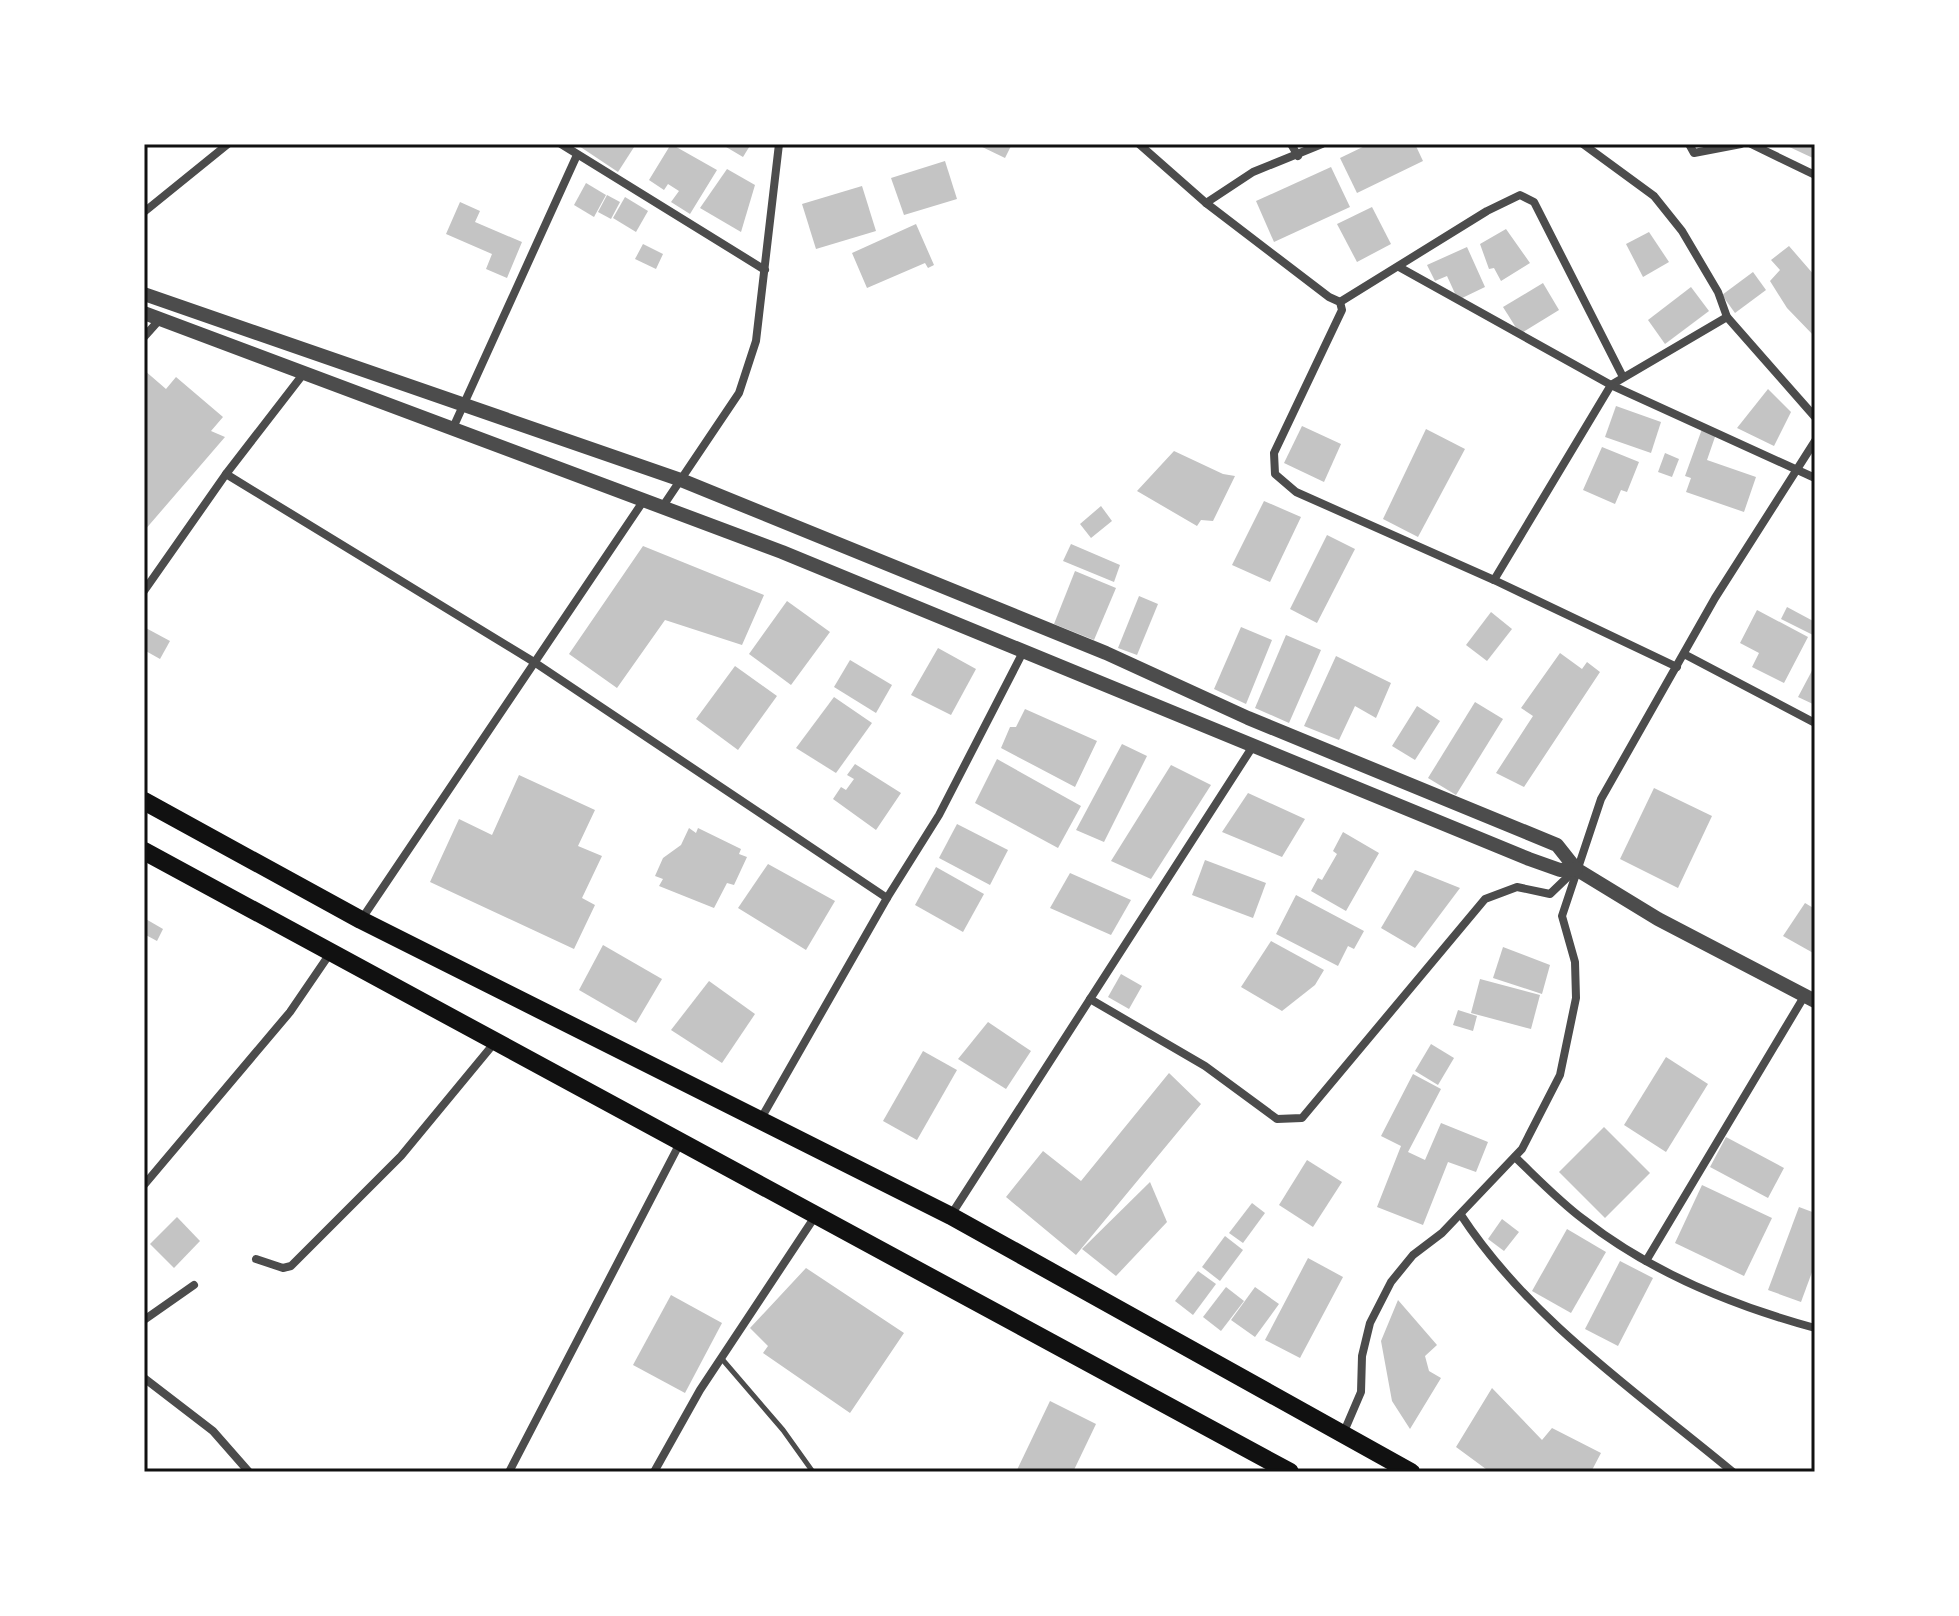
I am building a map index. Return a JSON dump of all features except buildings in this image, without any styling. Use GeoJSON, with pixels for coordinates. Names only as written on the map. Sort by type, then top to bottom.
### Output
{"type":"FeatureCollection","features":[{"type":"Feature","properties":{"kind":"highway"},"geometry":{"type":"LineString","coordinates":[[144,801],[361,920],[759,1123],[951,1216],[1411,1472]]}},
{"type":"Feature","properties":{"kind":"highway"},"geometry":{"type":"LineString","coordinates":[[144,851],[1290,1472]]}},
{"type":"Feature","properties":{"kind":"street"},"geometry":{"type":"LineString","coordinates":[[144,212],[228,144]]}},
{"type":"Feature","properties":{"kind":"street"},"geometry":{"type":"LineString","coordinates":[[561,144],[765,270]]}},
{"type":"Feature","properties":{"kind":"street"},"geometry":{"type":"LineString","coordinates":[[663,506],[739,393],[756,341],[779,144]]}},
{"type":"Feature","properties":{"kind":"street"},"geometry":{"type":"LineString","coordinates":[[1139,144],[1206,203],[1340,302],[1342,310],[1274,453],[1275,474],[1296,492],[1494,580],[1677,667]]}},
{"type":"Feature","properties":{"kind":"street"},"geometry":{"type":"LineString","coordinates":[[1291,144],[1298,156]]}},
{"type":"Feature","properties":{"kind":"street"},"geometry":{"type":"LineString","coordinates":[[1206,203],[1253,172],[1322,144]]}},
{"type":"Feature","properties":{"kind":"street"},"geometry":{"type":"LineString","coordinates":[[1583,144],[1654,196],[1682,231],[1718,292],[1727,317],[1815,417]]}},
{"type":"Feature","properties":{"kind":"street"},"geometry":{"type":"LineString","coordinates":[[1689,144],[1694,153],[1741,144]]}},
{"type":"Feature","properties":{"kind":"street"},"geometry":{"type":"LineString","coordinates":[[1751,144],[1815,175]]}},
{"type":"Feature","properties":{"kind":"street"},"geometry":{"type":"LineString","coordinates":[[452,430],[577,155]]}},
{"type":"Feature","properties":{"kind":"street"},"geometry":{"type":"LineString","coordinates":[[1340,302],[1487,211],[1520,195],[1534,202],[1623,377]]}},
{"type":"Feature","properties":{"kind":"street"},"geometry":{"type":"LineString","coordinates":[[1399,267],[1611,385],[1815,478]]}},
{"type":"Feature","properties":{"kind":"street"},"geometry":{"type":"LineString","coordinates":[[144,294],[681,480],[1106,653],[1248,718],[1557,845],[1576,869],[1658,919],[1810,998],[1646,1261]]}},
{"type":"Feature","properties":{"kind":"street"},"geometry":{"type":"LineString","coordinates":[[144,313],[663,506],[1529,859],[1560,870],[1576,869]]}},
{"type":"Feature","properties":{"kind":"street"},"geometry":{"type":"LineString","coordinates":[[1494,580],[1611,385],[1727,317]]}},
{"type":"Feature","properties":{"kind":"street"},"geometry":{"type":"LineString","coordinates":[[144,337],[161,318]]}},
{"type":"Feature","properties":{"kind":"street"},"geometry":{"type":"LineString","coordinates":[[144,591],[226,474],[304,373]]}},
{"type":"Feature","properties":{"kind":"street"},"geometry":{"type":"LineString","coordinates":[[1343,1435],[1361,1392],[1362,1356],[1370,1323],[1391,1282],[1413,1255],[1461,1215],[1515,1157],[1560,1075],[1571,1035],[1576,998],[1575,962],[1562,916],[1601,799],[1715,598],[1815,441]]}},
{"type":"Feature","properties":{"kind":"street"},"geometry":{"type":"LineString","coordinates":[[226,474],[534,662],[887,898]]}},
{"type":"Feature","properties":{"kind":"street"},"geometry":{"type":"LineString","coordinates":[[361,920],[645,500]]}},
{"type":"Feature","properties":{"kind":"street"},"geometry":{"type":"LineString","coordinates":[[759,1123],[887,898],[939,815],[1023,652]]}},
{"type":"Feature","properties":{"kind":"street"},"geometry":{"type":"LineString","coordinates":[[1684,654],[1815,723]]}},
{"type":"Feature","properties":{"kind":"street"},"geometry":{"type":"LineString","coordinates":[[951,1216],[1253,746]]}},
{"type":"Feature","properties":{"kind":"street"},"geometry":{"type":"LineString","coordinates":[[1090,999],[1205,1066],[1277,1119],[1302,1118],[1485,899],[1517,887],[1550,894],[1576,869]]}},
{"type":"Feature","properties":{"kind":"street"},"geometry":{"type":"LineString","coordinates":[[144,1185],[290,1012],[331,952]]}},
{"type":"Feature","properties":{"kind":"street"},"geometry":{"type":"LineString","coordinates":[[256,1259],[283,1268],[291,1266],[401,1156],[497,1040]]}},
{"type":"Feature","properties":{"kind":"street"},"geometry":{"type":"LineString","coordinates":[[509,1472],[680,1142]]}},
{"type":"Feature","properties":{"kind":"street"},"geometry":{"type":"LineString","coordinates":[[1515,1157],[1583,1219],[1646,1261],[1755,1312],[1815,1328]]}},
{"type":"Feature","properties":{"kind":"street"},"geometry":{"type":"LineString","coordinates":[[654,1472],[721,1358],[816,1214]]}},
{"type":"Feature","properties":{"kind":"street"},"geometry":{"type":"LineString","coordinates":[[1461,1215],[1490,1259],[1553,1322],[1733,1472]]}},
{"type":"Feature","properties":{"kind":"street"},"geometry":{"type":"LineString","coordinates":[[144,1320],[194,1285]]}},
{"type":"Feature","properties":{"kind":"street"},"geometry":{"type":"LineString","coordinates":[[144,1378],[213,1431],[249,1472]]}},
{"type":"Feature","properties":{"kind":"lane"},"geometry":{"type":"LineString","coordinates":[[721,1358],[783,1430],[813,1472]]}}]}
